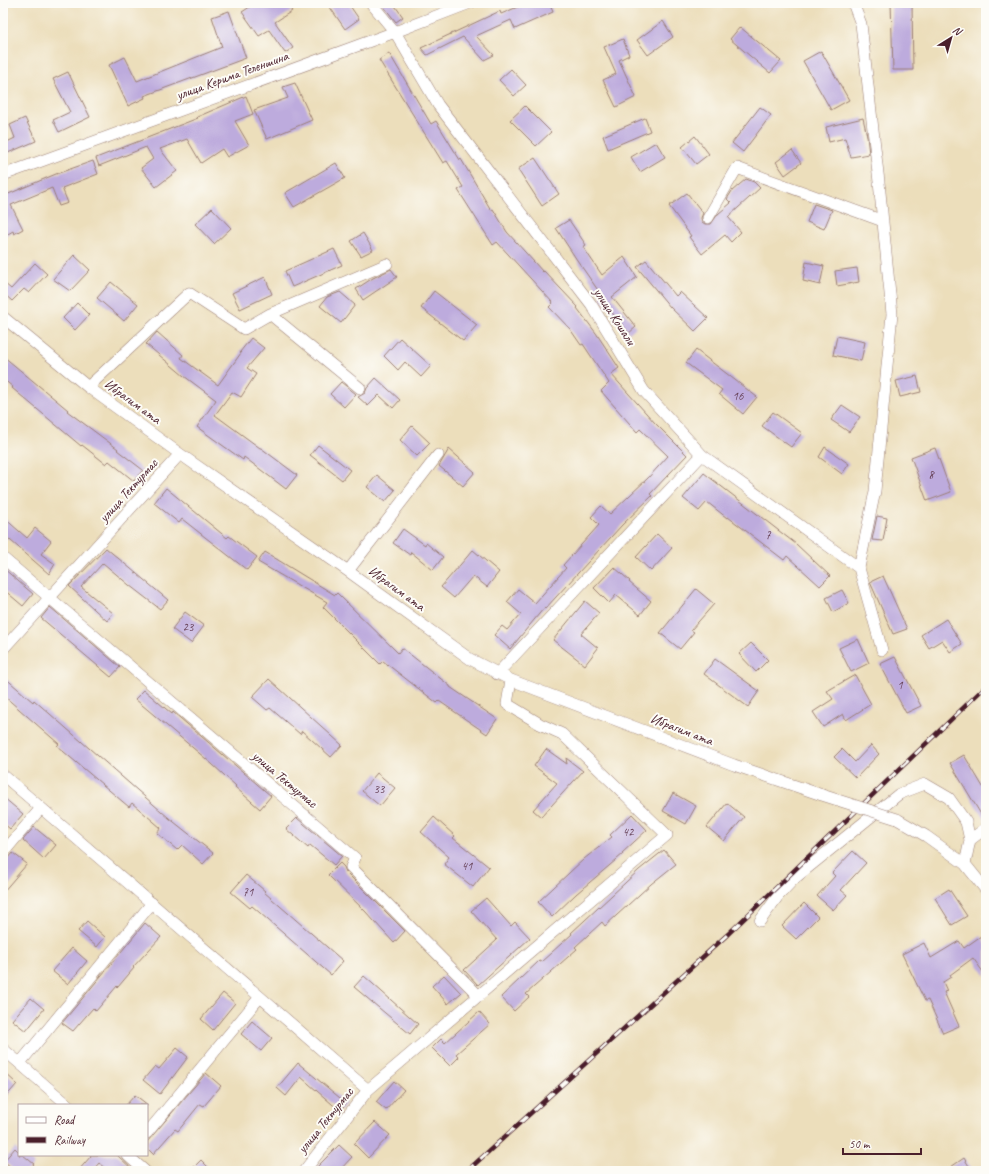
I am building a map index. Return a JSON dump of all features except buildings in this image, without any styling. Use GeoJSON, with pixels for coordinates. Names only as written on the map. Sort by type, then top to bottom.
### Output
{"type":"FeatureCollection","features":[{"type":"Feature","properties":{"kind":"street","name":"улица Кошали"},"geometry":{"type":"LineString","coordinates":[[371,3],[395,32],[438,105],[592,304],[644,391],[702,455],[859,568]]}},
{"type":"Feature","properties":{"kind":"street","name":"улица Керима Теленшина"},"geometry":{"type":"LineString","coordinates":[[3,175],[395,32],[470,3]]}},
{"type":"Feature","properties":{"kind":"street"},"geometry":{"type":"LineString","coordinates":[[853,3],[861,24],[892,314],[875,491],[859,568],[882,650]]}},
{"type":"Feature","properties":{"kind":"street"},"geometry":{"type":"LineString","coordinates":[[708,218],[737,168],[883,221]]}},
{"type":"Feature","properties":{"kind":"street"},"geometry":{"type":"LineString","coordinates":[[88,387],[189,293],[244,329],[270,314],[387,264]]}},
{"type":"Feature","properties":{"kind":"street"},"geometry":{"type":"LineString","coordinates":[[270,314],[360,388]]}},
{"type":"Feature","properties":{"kind":"street","name":"Ибрагим ата"},"geometry":{"type":"LineString","coordinates":[[3,317],[88,387],[180,454],[348,571],[470,660],[511,680],[734,765],[897,819],[926,836],[965,864]]}},
{"type":"Feature","properties":{"kind":"street","name":"улица Тектурмас"},"geometry":{"type":"LineString","coordinates":[[3,649],[180,454]]}},
{"type":"Feature","properties":{"kind":"street"},"geometry":{"type":"LineString","coordinates":[[348,571],[438,455]]}},
{"type":"Feature","properties":{"kind":"street"},"geometry":{"type":"LineString","coordinates":[[497,674],[702,455]]}},
{"type":"Feature","properties":{"kind":"street","name":"улица Тектурмас"},"geometry":{"type":"LineString","coordinates":[[3,558],[355,858],[351,867],[479,996]]}},
{"type":"Feature","properties":{"kind":"street"},"geometry":{"type":"LineString","coordinates":[[368,1090],[667,835],[562,734],[540,724],[507,704],[511,680]]}},
{"type":"Feature","properties":{"kind":"street","name":"улица Тектурмас"},"geometry":{"type":"LineString","coordinates":[[3,775],[368,1090],[304,1171]]}},
{"type":"Feature","properties":{"kind":"street"},"geometry":{"type":"LineString","coordinates":[[760,921],[778,896],[795,878],[899,794],[925,784],[949,798],[966,822],[970,840],[965,864],[986,890]]}},
{"type":"Feature","properties":{"kind":"street"},"geometry":{"type":"LineString","coordinates":[[3,853],[41,808]]}},
{"type":"Feature","properties":{"kind":"street"},"geometry":{"type":"LineString","coordinates":[[970,840],[986,828]]}},
{"type":"Feature","properties":{"kind":"street"},"geometry":{"type":"LineString","coordinates":[[20,1063],[152,904]]}},
{"type":"Feature","properties":{"kind":"street"},"geometry":{"type":"LineString","coordinates":[[148,1131],[260,997]]}},
{"type":"Feature","properties":{"kind":"street"},"geometry":{"type":"LineString","coordinates":[[3,1049],[67,1104]]}},
{"type":"Feature","properties":{"kind":"street"},"geometry":{"type":"LineString","coordinates":[[128,1156],[145,1171]]}},
{"type":"Feature","properties":{"kind":"railway"},"geometry":{"type":"LineString","coordinates":[[467,1171],[727,935],[986,686]]}}]}
